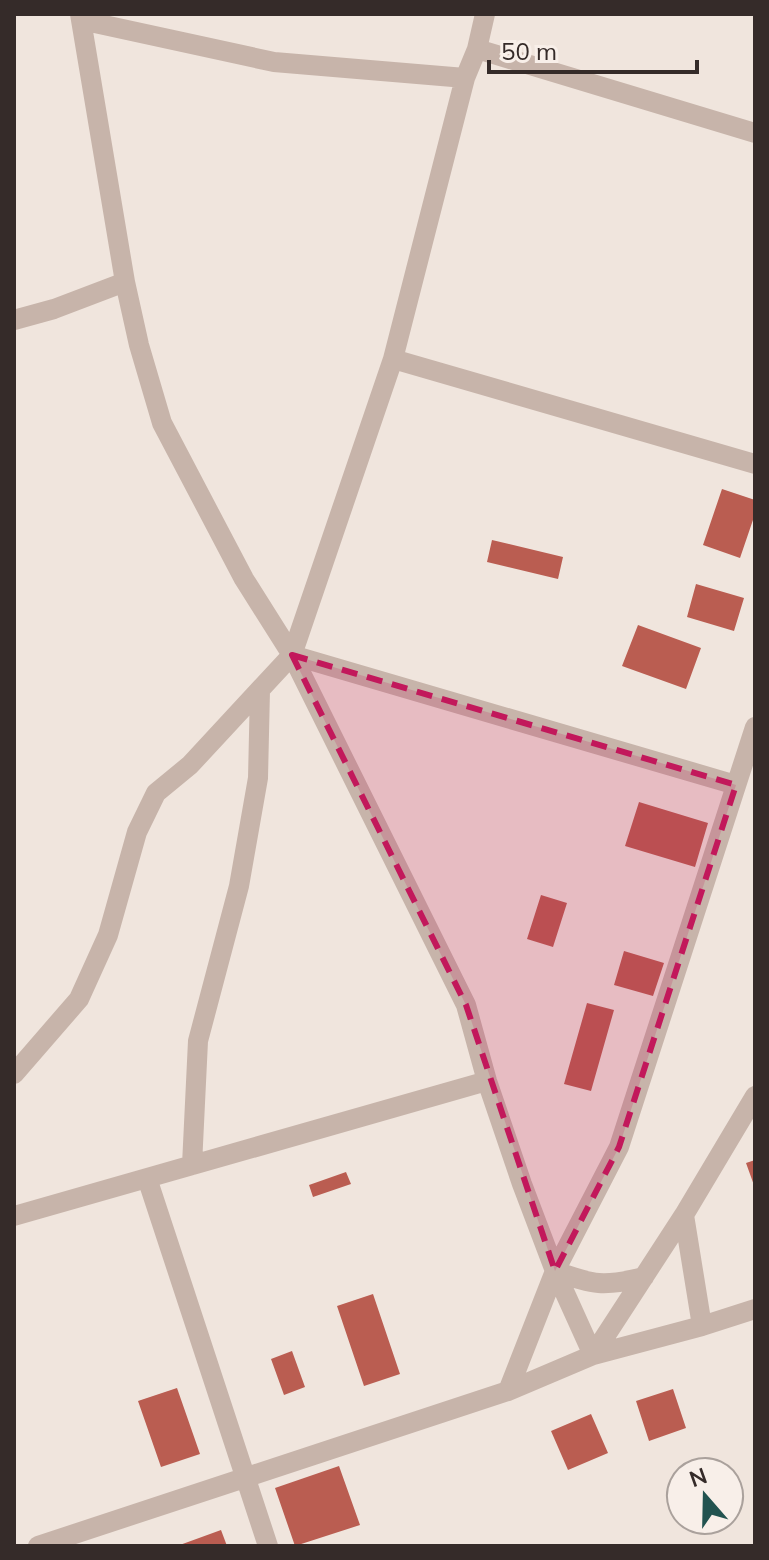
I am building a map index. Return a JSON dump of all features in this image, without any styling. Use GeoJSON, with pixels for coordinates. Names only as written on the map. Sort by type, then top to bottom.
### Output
{"type":"FeatureCollection","features":[{"type":"Feature","properties":{"kind":"street"},"geometry":{"type":"LineString","coordinates":[[14,1074],[79,999],[108,935],[137,832],[156,793],[190,765],[292,655],[393,359],[465,78],[477,49],[485,14]]}},
{"type":"Feature","properties":{"kind":"street"},"geometry":{"type":"LineString","coordinates":[[465,78],[274,62],[81,17],[125,282],[139,345],[162,423],[244,579],[292,655],[466,1005],[487,1081],[555,1271],[593,1355]]}},
{"type":"Feature","properties":{"kind":"street"},"geometry":{"type":"LineString","coordinates":[[477,49],[755,133]]}},
{"type":"Feature","properties":{"kind":"street"},"geometry":{"type":"LineString","coordinates":[[14,320],[54,309],[125,282]]}},
{"type":"Feature","properties":{"kind":"street"},"geometry":{"type":"LineString","coordinates":[[393,359],[755,464]]}},
{"type":"Feature","properties":{"kind":"street"},"geometry":{"type":"LineString","coordinates":[[292,655],[736,785]]}},
{"type":"Feature","properties":{"kind":"street"},"geometry":{"type":"LineString","coordinates":[[192,1165],[198,1041],[239,886],[258,778],[260,690]]}},
{"type":"Feature","properties":{"kind":"street"},"geometry":{"type":"LineString","coordinates":[[508,1391],[555,1271],[619,1147],[755,727]]}},
{"type":"Feature","properties":{"kind":"street"},"geometry":{"type":"LineString","coordinates":[[14,1216],[487,1081]]}},
{"type":"Feature","properties":{"kind":"street"},"geometry":{"type":"LineString","coordinates":[[593,1355],[684,1215],[755,1096]]}},
{"type":"Feature","properties":{"kind":"street"},"geometry":{"type":"LineString","coordinates":[[147,1178],[268,1546]]}},
{"type":"Feature","properties":{"kind":"street"},"geometry":{"type":"LineString","coordinates":[[684,1215],[702,1326]]}},
{"type":"Feature","properties":{"kind":"street"},"geometry":{"type":"LineString","coordinates":[[555,1271],[587,1283],[613,1285],[644,1277]]}},
{"type":"Feature","properties":{"kind":"street"},"geometry":{"type":"LineString","coordinates":[[38,1546],[508,1391],[593,1355],[755,1309]]}},
{"type":"Feature","properties":{"kind":"highlighted area"},"geometry":{"type":"Polygon","coordinates":[[[292,655],[736,785],[619,1147],[555,1271],[466,1005],[292,655]]]}},
{"type":"Feature","properties":{"kind":"building"},"geometry":{"type":"Polygon","coordinates":[[[722,489],[755,500],[755,514],[740,558],[703,545],[722,489]]]}},
{"type":"Feature","properties":{"kind":"building"},"geometry":{"type":"Polygon","coordinates":[[[492,540],[563,557],[558,579],[487,562],[492,540]]]}},
{"type":"Feature","properties":{"kind":"building"},"geometry":{"type":"Polygon","coordinates":[[[696,584],[744,598],[734,631],[687,617],[696,584]]]}},
{"type":"Feature","properties":{"kind":"building"},"geometry":{"type":"Polygon","coordinates":[[[638,625],[701,648],[686,689],[622,666],[638,625]]]}},
{"type":"Feature","properties":{"kind":"building"},"geometry":{"type":"Polygon","coordinates":[[[639,802],[708,823],[695,867],[625,846],[639,802]]]}},
{"type":"Feature","properties":{"kind":"building"},"geometry":{"type":"Polygon","coordinates":[[[541,895],[567,903],[553,947],[527,939],[541,895]]]}},
{"type":"Feature","properties":{"kind":"building"},"geometry":{"type":"Polygon","coordinates":[[[624,951],[664,963],[653,996],[614,985],[624,951]]]}},
{"type":"Feature","properties":{"kind":"building"},"geometry":{"type":"Polygon","coordinates":[[[587,1003],[614,1010],[591,1091],[564,1084],[587,1003]]]}},
{"type":"Feature","properties":{"kind":"building"},"geometry":{"type":"Polygon","coordinates":[[[755,1160],[755,1188],[746,1163],[755,1160]]]}},
{"type":"Feature","properties":{"kind":"building"},"geometry":{"type":"Polygon","coordinates":[[[346,1172],[351,1184],[313,1197],[309,1185],[346,1172]]]}},
{"type":"Feature","properties":{"kind":"building"},"geometry":{"type":"Polygon","coordinates":[[[373,1294],[400,1374],[364,1386],[337,1306],[373,1294]]]}},
{"type":"Feature","properties":{"kind":"building"},"geometry":{"type":"Polygon","coordinates":[[[292,1351],[305,1387],[284,1395],[271,1359],[292,1351]]]}},
{"type":"Feature","properties":{"kind":"building"},"geometry":{"type":"Polygon","coordinates":[[[177,1388],[200,1454],[161,1467],[138,1401],[177,1388]]]}},
{"type":"Feature","properties":{"kind":"building"},"geometry":{"type":"Polygon","coordinates":[[[673,1389],[686,1428],[649,1441],[636,1401],[673,1389]]]}},
{"type":"Feature","properties":{"kind":"building"},"geometry":{"type":"Polygon","coordinates":[[[591,1414],[608,1453],[568,1470],[551,1431],[591,1414]]]}},
{"type":"Feature","properties":{"kind":"building"},"geometry":{"type":"Polygon","coordinates":[[[339,1466],[360,1525],[295,1546],[275,1488],[339,1466]]]}},
{"type":"Feature","properties":{"kind":"building"},"geometry":{"type":"Polygon","coordinates":[[[221,1530],[227,1546],[177,1546],[221,1530]]]}}]}
